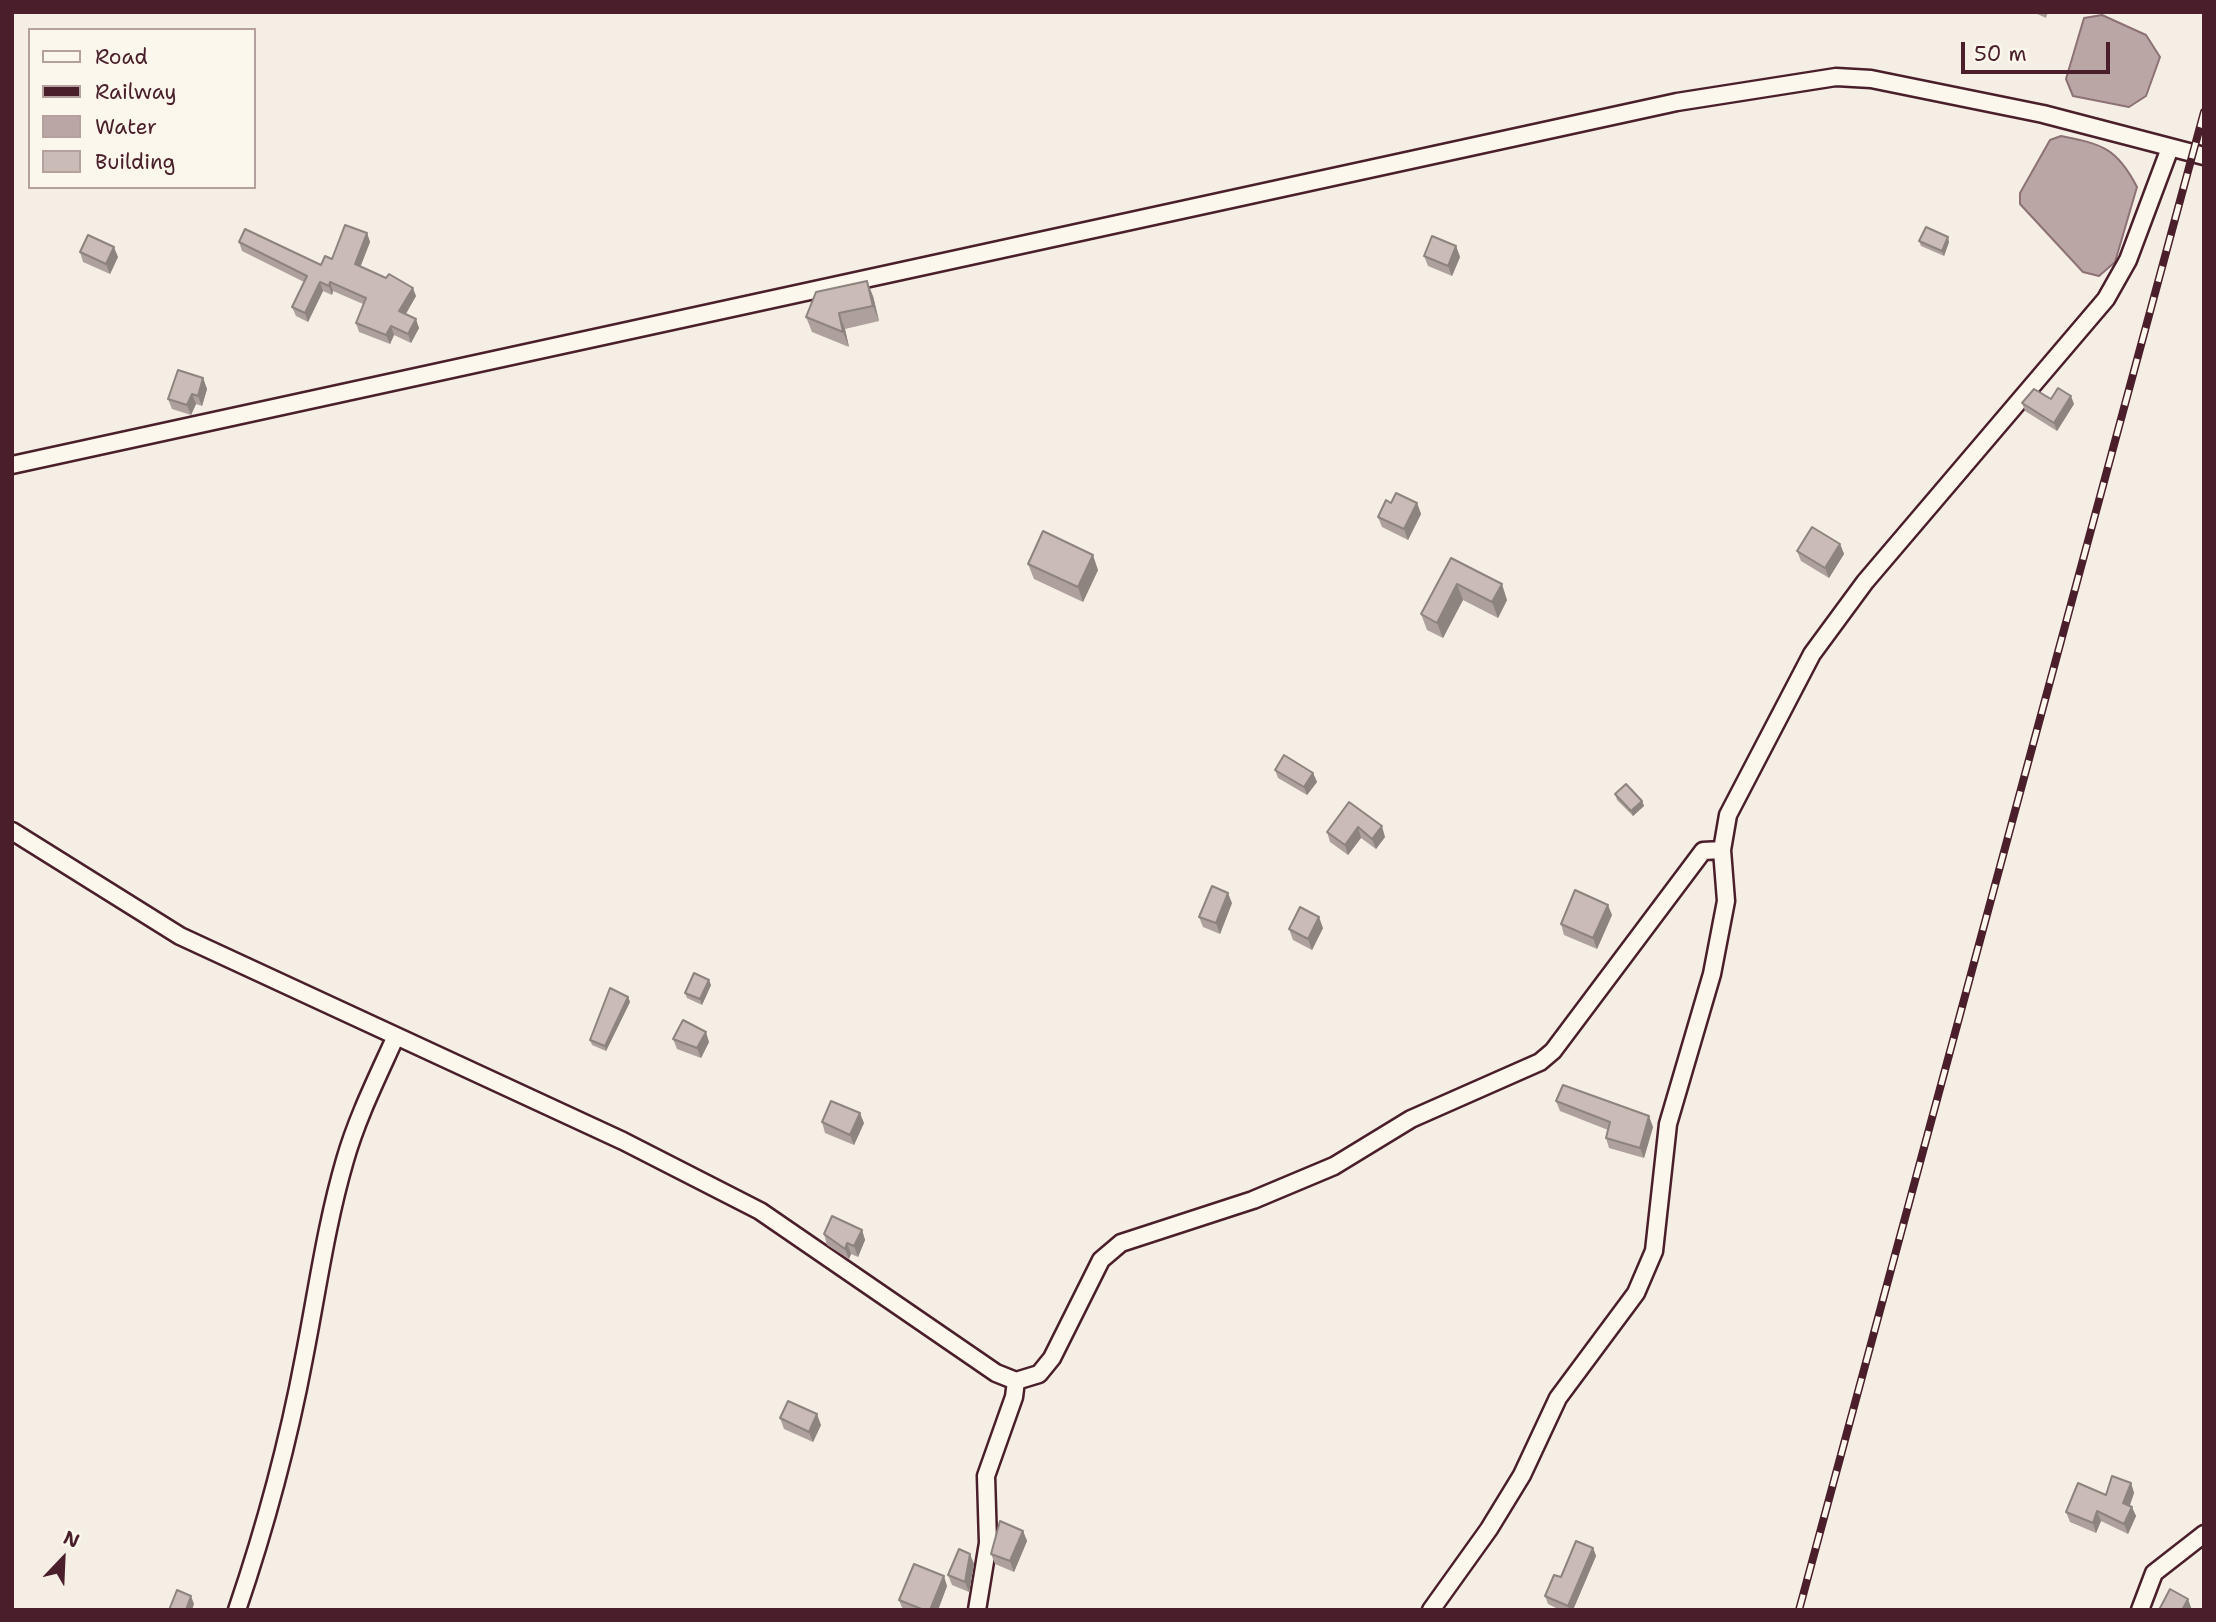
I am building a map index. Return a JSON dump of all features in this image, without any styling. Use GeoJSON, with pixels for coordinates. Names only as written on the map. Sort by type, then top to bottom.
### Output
{"type":"FeatureCollection","features":[{"type":"Feature","properties":{"kind":"street"},"geometry":{"type":"LineString","coordinates":[[12,465],[1677,102],[1823,79],[1871,79],[2043,114],[2204,156]]}},
{"type":"Feature","properties":{"kind":"street"},"geometry":{"type":"LineString","coordinates":[[1431,1610],[1489,1529],[1515,1486],[1558,1398],[1636,1293],[1654,1251],[1668,1124],[1712,974],[1726,901],[1722,850],[1728,815],[1812,654],[1865,582],[2106,299],[2128,260],[2170,148]]}},
{"type":"Feature","properties":{"kind":"street"},"geometry":{"type":"LineString","coordinates":[[12,831],[180,936],[338,1007],[395,1038],[624,1141],[760,1211],[996,1373],[1016,1381],[1039,1374],[1046,1366],[1101,1260],[1121,1244],[1253,1200],[1334,1166],[1411,1119],[1540,1062],[1553,1051],[1703,851],[1722,850]]}},
{"type":"Feature","properties":{"kind":"street"},"geometry":{"type":"LineString","coordinates":[[237,1610],[280,1464],[304,1359],[319,1269],[345,1160],[366,1102],[395,1038]]}},
{"type":"Feature","properties":{"kind":"street"},"geometry":{"type":"LineString","coordinates":[[977,1610],[988,1543],[986,1476],[1014,1397],[1016,1381]]}},
{"type":"Feature","properties":{"kind":"street"},"geometry":{"type":"LineString","coordinates":[[2140,1610],[2154,1573],[2204,1534]]}},
{"type":"Feature","properties":{"kind":"water"},"geometry":{"type":"Polygon","coordinates":[[[2102,15],[2146,35],[2160,57],[2146,96],[2129,107],[2073,96],[2066,79],[2084,18],[2102,15]]]}},
{"type":"Feature","properties":{"kind":"water"},"geometry":{"type":"Polygon","coordinates":[[[2061,136],[2098,145],[2107,150],[2122,164],[2137,187],[2115,262],[2099,276],[2083,272],[2020,204],[2020,193],[2050,140],[2061,136]]]}},
{"type":"Feature","properties":{"kind":"building"},"geometry":{"type":"Polygon","coordinates":[[[345,225],[367,233],[355,264],[386,278],[389,274],[413,288],[399,311],[416,319],[408,334],[391,326],[386,335],[356,323],[366,298],[330,282],[329,286],[320,282],[305,313],[292,307],[307,276],[239,242],[245,229],[321,265],[325,256],[332,259],[345,225]]]}},
{"type":"Feature","properties":{"kind":"building"},"geometry":{"type":"Polygon","coordinates":[[[1926,227],[1948,237],[1942,251],[1919,241],[1926,227]]]}},
{"type":"Feature","properties":{"kind":"building"},"geometry":{"type":"Polygon","coordinates":[[[88,235],[114,247],[106,264],[80,252],[88,235]]]}},
{"type":"Feature","properties":{"kind":"building"},"geometry":{"type":"Polygon","coordinates":[[[1432,236],[1456,246],[1448,266],[1424,256],[1432,236]]]}},
{"type":"Feature","properties":{"kind":"building"},"geometry":{"type":"Polygon","coordinates":[[[867,281],[873,306],[839,313],[843,332],[806,317],[816,292],[867,281]]]}},
{"type":"Feature","properties":{"kind":"building"},"geometry":{"type":"Polygon","coordinates":[[[178,370],[203,378],[198,396],[192,394],[187,405],[168,399],[178,370]]]}},
{"type":"Feature","properties":{"kind":"building"},"geometry":{"type":"Polygon","coordinates":[[[2058,388],[2071,396],[2054,423],[2022,403],[2034,389],[2051,399],[2058,388]]]}},
{"type":"Feature","properties":{"kind":"building"},"geometry":{"type":"Polygon","coordinates":[[[1396,493],[1417,503],[1404,529],[1378,517],[1386,500],[1391,503],[1396,493]]]}},
{"type":"Feature","properties":{"kind":"building"},"geometry":{"type":"Polygon","coordinates":[[[1812,527],[1840,544],[1825,568],[1797,551],[1812,527]]]}},
{"type":"Feature","properties":{"kind":"building"},"geometry":{"type":"Polygon","coordinates":[[[1043,531],[1093,555],[1078,587],[1028,564],[1043,531]]]}},
{"type":"Feature","properties":{"kind":"building"},"geometry":{"type":"Polygon","coordinates":[[[1451,558],[1502,584],[1492,602],[1457,584],[1437,623],[1421,614],[1451,558]]]}},
{"type":"Feature","properties":{"kind":"building"},"geometry":{"type":"Polygon","coordinates":[[[1284,755],[1313,773],[1304,787],[1275,770],[1284,755]]]}},
{"type":"Feature","properties":{"kind":"building"},"geometry":{"type":"Polygon","coordinates":[[[1626,784],[1642,801],[1631,811],[1615,794],[1626,784]]]}},
{"type":"Feature","properties":{"kind":"building"},"geometry":{"type":"Polygon","coordinates":[[[1349,802],[1382,826],[1372,839],[1358,827],[1345,845],[1327,832],[1349,802]]]}},
{"type":"Feature","properties":{"kind":"building"},"geometry":{"type":"Polygon","coordinates":[[[1212,886],[1228,893],[1216,923],[1199,917],[1212,886]]]}},
{"type":"Feature","properties":{"kind":"building"},"geometry":{"type":"Polygon","coordinates":[[[1575,890],[1608,905],[1593,938],[1561,924],[1575,890]]]}},
{"type":"Feature","properties":{"kind":"building"},"geometry":{"type":"Polygon","coordinates":[[[1300,907],[1319,917],[1308,939],[1289,929],[1300,907]]]}},
{"type":"Feature","properties":{"kind":"building"},"geometry":{"type":"Polygon","coordinates":[[[694,973],[709,980],[700,999],[685,993],[694,973]]]}},
{"type":"Feature","properties":{"kind":"building"},"geometry":{"type":"Polygon","coordinates":[[[610,988],[628,997],[605,1046],[590,1040],[610,988]]]}},
{"type":"Feature","properties":{"kind":"building"},"geometry":{"type":"Polygon","coordinates":[[[683,1020],[706,1032],[697,1048],[673,1039],[683,1020]]]}},
{"type":"Feature","properties":{"kind":"building"},"geometry":{"type":"Polygon","coordinates":[[[1563,1085],[1649,1116],[1640,1148],[1606,1138],[1610,1122],[1556,1101],[1563,1085]]]}},
{"type":"Feature","properties":{"kind":"building"},"geometry":{"type":"Polygon","coordinates":[[[831,1101],[860,1113],[850,1135],[822,1122],[831,1101]]]}},
{"type":"Feature","properties":{"kind":"building"},"geometry":{"type":"Polygon","coordinates":[[[832,1216],[862,1230],[854,1246],[847,1243],[845,1249],[824,1234],[832,1216]]]}},
{"type":"Feature","properties":{"kind":"building"},"geometry":{"type":"Polygon","coordinates":[[[788,1401],[817,1414],[809,1432],[780,1418],[788,1401]]]}},
{"type":"Feature","properties":{"kind":"building"},"geometry":{"type":"Polygon","coordinates":[[[2112,1476],[2131,1483],[2123,1503],[2132,1507],[2124,1524],[2097,1511],[2093,1523],[2066,1512],[2078,1483],[2106,1495],[2112,1476]]]}},
{"type":"Feature","properties":{"kind":"building"},"geometry":{"type":"Polygon","coordinates":[[[1000,1521],[1023,1531],[1010,1561],[991,1554],[1000,1521]]]}},
{"type":"Feature","properties":{"kind":"building"},"geometry":{"type":"Polygon","coordinates":[[[1576,1541],[1593,1548],[1568,1606],[1545,1596],[1554,1575],[1561,1577],[1576,1541]]]}},
{"type":"Feature","properties":{"kind":"building"},"geometry":{"type":"Polygon","coordinates":[[[959,1549],[970,1554],[965,1582],[948,1575],[959,1549]]]}},
{"type":"Feature","properties":{"kind":"building"},"geometry":{"type":"Polygon","coordinates":[[[914,1564],[944,1576],[930,1610],[899,1600],[914,1564]]]}},
{"type":"Feature","properties":{"kind":"building"},"geometry":{"type":"Polygon","coordinates":[[[2170,1589],[2188,1599],[2182,1610],[2159,1610],[2170,1589]]]}},
{"type":"Feature","properties":{"kind":"building"},"geometry":{"type":"Polygon","coordinates":[[[177,1590],[191,1596],[186,1610],[169,1610],[177,1590]]]}},
{"type":"Feature","properties":{"kind":"railway"},"geometry":{"type":"LineString","coordinates":[[1799,1610],[2204,112]]}}]}
